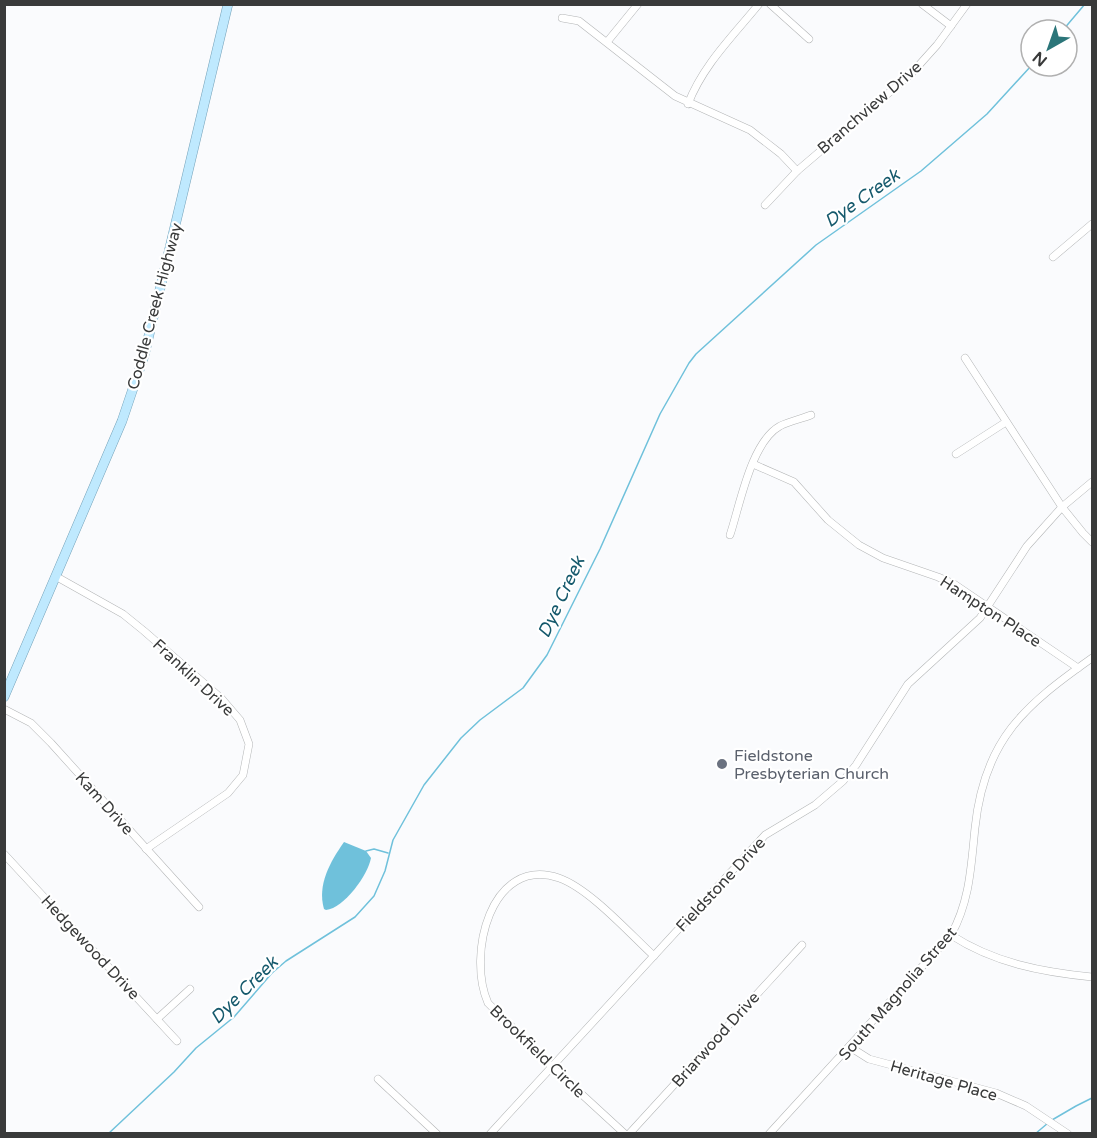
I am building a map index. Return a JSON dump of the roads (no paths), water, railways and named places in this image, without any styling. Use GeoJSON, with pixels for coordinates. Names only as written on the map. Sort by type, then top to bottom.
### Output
{"type":"FeatureCollection","features":[{"type":"Feature","properties":{"kind":"main road","name":"Coddle Creek Highway"},"geometry":{"type":"LineString","coordinates":[[4,697],[122,421],[144,356],[228,4]]}},
{"type":"Feature","properties":{"kind":"street"},"geometry":{"type":"LineString","coordinates":[[607,42],[638,4]]}},
{"type":"Feature","properties":{"kind":"street"},"geometry":{"type":"LineString","coordinates":[[688,104],[694,87],[710,63],[759,4]]}},
{"type":"Feature","properties":{"kind":"street"},"geometry":{"type":"LineString","coordinates":[[770,4],[809,39]]}},
{"type":"Feature","properties":{"kind":"street"},"geometry":{"type":"LineString","coordinates":[[922,4],[951,26]]}},
{"type":"Feature","properties":{"kind":"street","name":"Branchview Drive"},"geometry":{"type":"LineString","coordinates":[[765,205],[797,171],[911,74],[968,4]]}},
{"type":"Feature","properties":{"kind":"street"},"geometry":{"type":"LineString","coordinates":[[562,18],[579,21],[688,104],[750,130],[781,154],[797,171]]}},
{"type":"Feature","properties":{"kind":"street"},"geometry":{"type":"LineString","coordinates":[[1053,257],[1092,224]]}},
{"type":"Feature","properties":{"kind":"street"},"geometry":{"type":"LineString","coordinates":[[965,358],[1062,507],[1092,542]]}},
{"type":"Feature","properties":{"kind":"street"},"geometry":{"type":"LineString","coordinates":[[730,535],[759,450],[779,427],[811,415]]}},
{"type":"Feature","properties":{"kind":"street"},"geometry":{"type":"LineString","coordinates":[[956,454],[1006,422]]}},
{"type":"Feature","properties":{"kind":"street","name":"Hampton Place"},"geometry":{"type":"LineString","coordinates":[[753,464],[795,482],[828,520],[859,545],[884,558],[954,584],[1078,668]]}},
{"type":"Feature","properties":{"kind":"street","name":"Fieldstone Drive"},"geometry":{"type":"LineString","coordinates":[[490,1134],[765,835],[815,805],[843,781],[856,765],[908,684],[972,627],[988,607],[1027,546],[1062,507],[1092,482]]}},
{"type":"Feature","properties":{"kind":"street","name":"Franklin Drive"},"geometry":{"type":"LineString","coordinates":[[57,577],[123,614],[144,631],[222,699],[240,720],[249,744],[243,776],[228,793],[146,849]]}},
{"type":"Feature","properties":{"kind":"street","name":"South Magnolia Street"},"geometry":{"type":"LineString","coordinates":[[770,1134],[951,935],[966,902],[977,812],[990,764],[1005,737],[1030,706],[1049,688],[1092,658]]}},
{"type":"Feature","properties":{"kind":"street","name":"Kam Drive"},"geometry":{"type":"LineString","coordinates":[[4,709],[31,723],[51,743],[199,907]]}},
{"type":"Feature","properties":{"kind":"street","name":"Hedgewood Drive"},"geometry":{"type":"LineString","coordinates":[[4,854],[177,1041]]}},
{"type":"Feature","properties":{"kind":"street","name":"Brookfield Circle"},"geometry":{"type":"LineString","coordinates":[[627,1134],[495,1012],[483,992],[481,980],[485,927],[491,909],[502,892],[516,880],[531,875],[547,875],[562,879],[588,896],[654,956]]}},
{"type":"Feature","properties":{"kind":"street"},"geometry":{"type":"LineString","coordinates":[[951,935],[978,950],[1020,966],[1047,972],[1092,977]]}},
{"type":"Feature","properties":{"kind":"street","name":"Briarwood Drive"},"geometry":{"type":"LineString","coordinates":[[627,1134],[802,945]]}},
{"type":"Feature","properties":{"kind":"street"},"geometry":{"type":"LineString","coordinates":[[158,1019],[190,989]]}},
{"type":"Feature","properties":{"kind":"street","name":"Heritage Place"},"geometry":{"type":"LineString","coordinates":[[849,1047],[869,1059],[996,1093],[1026,1106],[1068,1134]]}},
{"type":"Feature","properties":{"kind":"street"},"geometry":{"type":"LineString","coordinates":[[378,1078],[437,1134]]}},
{"type":"Feature","properties":{"kind":"water"},"geometry":{"type":"Polygon","coordinates":[[[344,842],[366,851],[371,858],[354,890],[333,908],[326,910],[322,900],[322,891],[326,874],[344,842]]]}},
{"type":"Feature","properties":{"kind":"waterway","name":"Dye Creek"},"geometry":{"type":"LineString","coordinates":[[1073,18],[1085,4]]}},
{"type":"Feature","properties":{"kind":"waterway","name":"Dye Creek"},"geometry":{"type":"LineString","coordinates":[[108,1134],[196,1048],[234,1017],[272,973],[286,961],[355,917],[374,896],[385,871],[393,840],[424,785],[461,738],[480,720],[523,688],[547,655],[600,549],[660,414],[696,354],[816,245],[921,171],[987,114],[1020,78]]}},
{"type":"Feature","properties":{"kind":"waterway"},"geometry":{"type":"LineString","coordinates":[[366,851],[374,849],[388,853]]}},
{"type":"Feature","properties":{"kind":"waterway"},"geometry":{"type":"LineString","coordinates":[[1052,1120],[1092,1098]]}},
{"type":"Feature","properties":{"kind":"waterway"},"geometry":{"type":"LineString","coordinates":[[1035,1134],[1048,1123]]}},
{"type":"Feature","properties":{"kind":"place","name":"Fieldstone Presbyterian Church"},"geometry":{"type":"Point","coordinates":[722,764]}}]}
